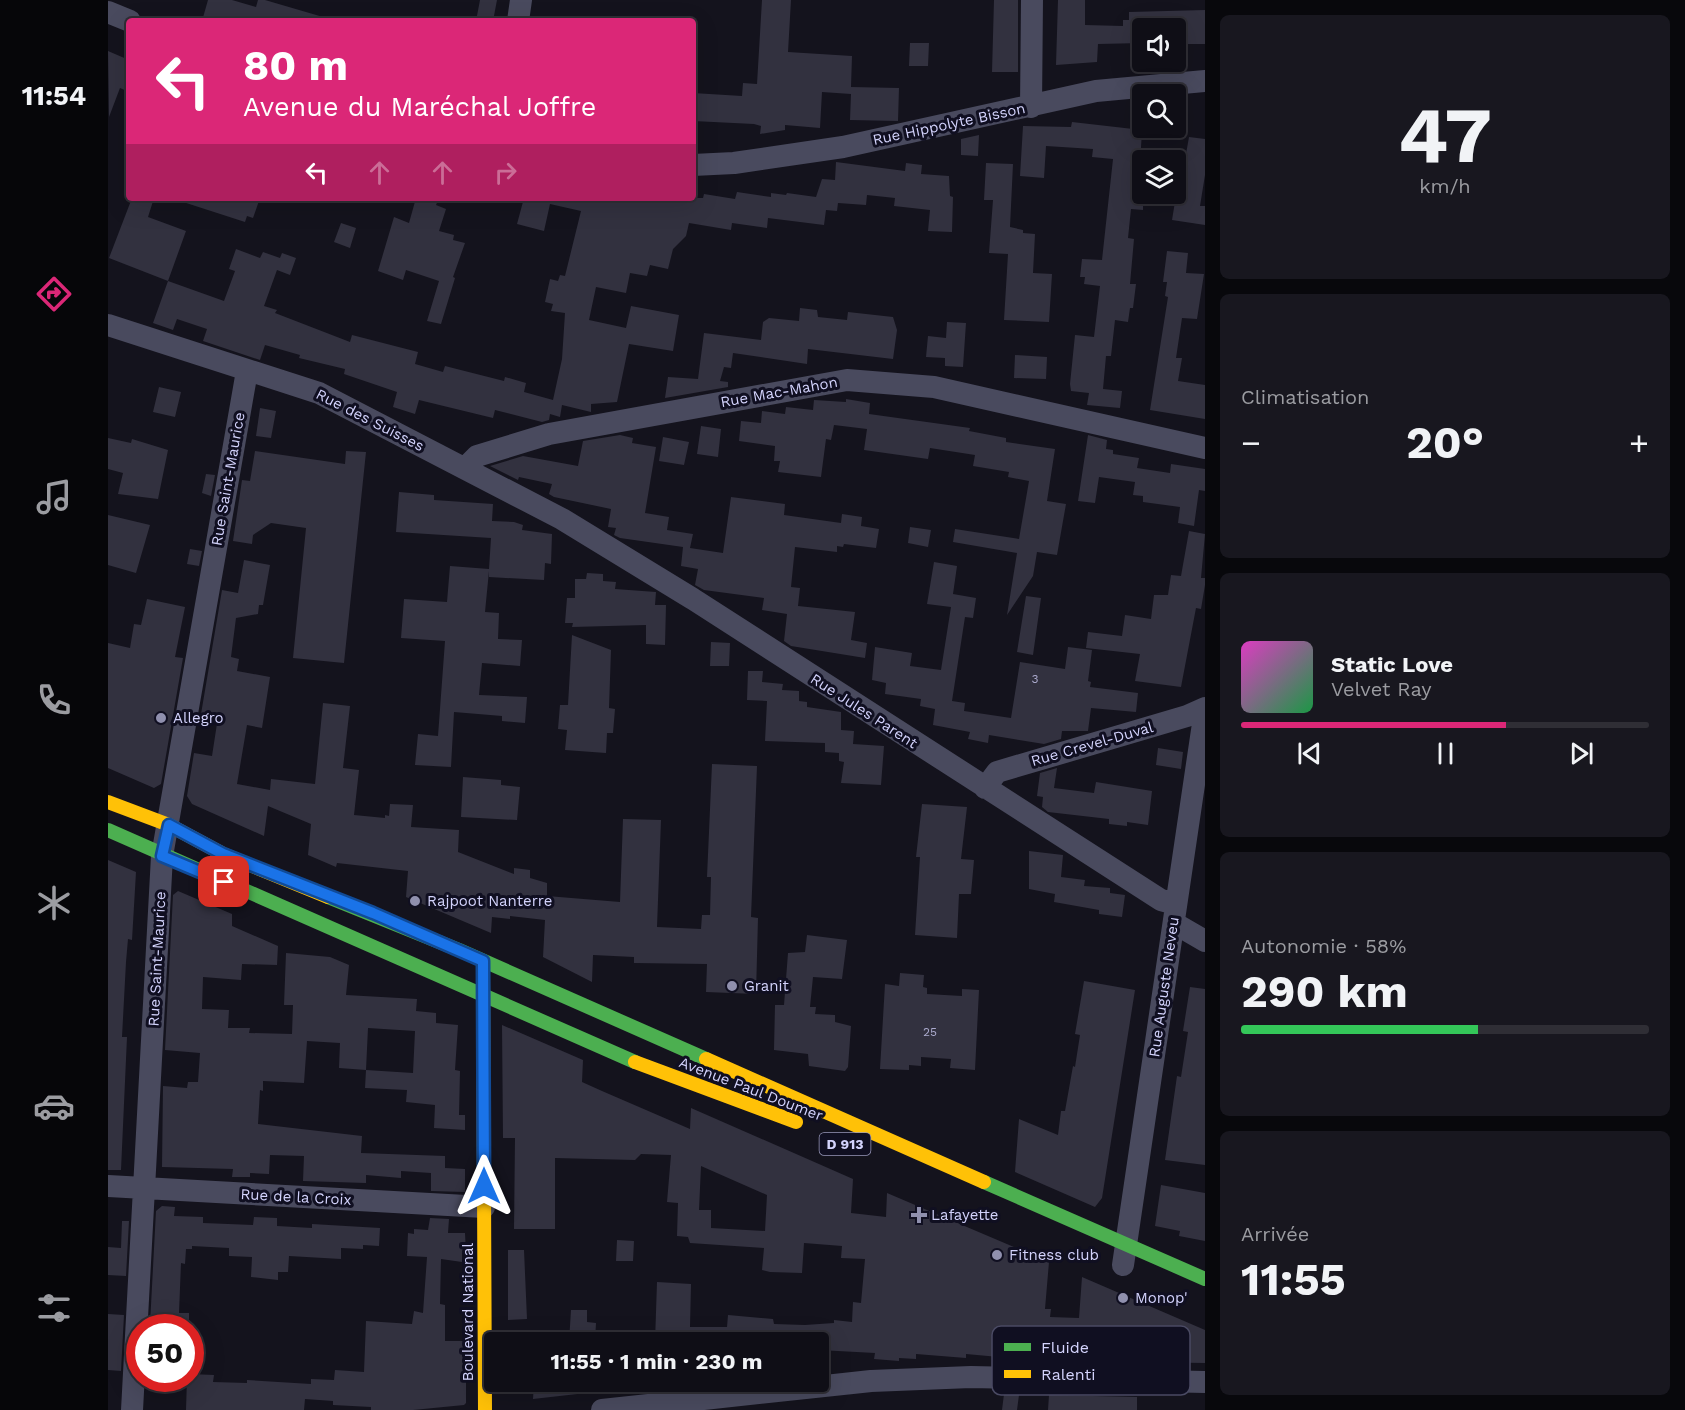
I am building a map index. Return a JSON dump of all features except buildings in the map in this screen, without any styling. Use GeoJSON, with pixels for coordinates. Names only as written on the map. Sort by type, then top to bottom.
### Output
{"type":"FeatureCollection","features":[{"type":"Feature","properties":{"kind":"main road","name":"D 913"},"geometry":{"type":"LineString","coordinates":[[108,802],[169,825],[223,854],[381,917],[483,961]]}},
{"type":"Feature","properties":{"kind":"main road","name":"D 913"},"geometry":{"type":"LineString","coordinates":[[108,830],[162,856],[484,993]]}},
{"type":"Feature","properties":{"kind":"main road","name":"Avenue Paul Doumer"},"geometry":{"type":"LineString","coordinates":[[483,961],[1124,1259],[1205,1279]]}},
{"type":"Feature","properties":{"kind":"main road","name":"Boulevard National"},"geometry":{"type":"LineString","coordinates":[[483,961],[485,1410]]}},
{"type":"Feature","properties":{"kind":"main road","name":"Avenue Paul Doumer"},"geometry":{"type":"LineString","coordinates":[[484,993],[663,1074],[805,1126]]}},
{"type":"Feature","properties":{"kind":"street"},"geometry":{"type":"LineString","coordinates":[[518,18],[521,0]]}},
{"type":"Feature","properties":{"kind":"street"},"geometry":{"type":"LineString","coordinates":[[1031,107],[1032,0]]}},
{"type":"Feature","properties":{"kind":"street"},"geometry":{"type":"LineString","coordinates":[[108,12],[126,19]]}},
{"type":"Feature","properties":{"kind":"street","name":"Rue Hippolyte Bisson"},"geometry":{"type":"LineString","coordinates":[[696,165],[734,163],[843,147],[1096,91],[1205,81]]}},
{"type":"Feature","properties":{"kind":"street","name":"Rue des Suisses"},"geometry":{"type":"LineString","coordinates":[[108,325],[319,393],[554,515]]}},
{"type":"Feature","properties":{"kind":"street","name":"Rue Saint-Maurice"},"geometry":{"type":"LineString","coordinates":[[132,1410],[162,856],[247,371]]}},
{"type":"Feature","properties":{"kind":"street","name":"Rue Mac-Mahon"},"geometry":{"type":"LineString","coordinates":[[465,468],[477,456],[549,434],[847,380],[933,387],[1205,448]]}},
{"type":"Feature","properties":{"kind":"street","name":"Rue Jules Parent"},"geometry":{"type":"LineString","coordinates":[[554,515],[693,599],[1161,900],[1205,941]]}},
{"type":"Feature","properties":{"kind":"street","name":"Rue Crevel-Duval"},"geometry":{"type":"LineString","coordinates":[[986,788],[997,772],[1205,709]]}},
{"type":"Feature","properties":{"kind":"street","name":"Rue Auguste Neveu"},"geometry":{"type":"LineString","coordinates":[[1124,1259],[1205,709]]}},
{"type":"Feature","properties":{"kind":"street","name":"Rue de la Croix"},"geometry":{"type":"LineString","coordinates":[[108,1186],[484,1207]]}},
{"type":"Feature","properties":{"kind":"street"},"geometry":{"type":"LineString","coordinates":[[602,1410],[871,1381],[992,1377]]}},
{"type":"Feature","properties":{"kind":"street"},"geometry":{"type":"LineString","coordinates":[[1190,1382],[1205,1382]]}},
{"type":"Feature","properties":{"kind":"traffic: fast"},"geometry":{"type":"LineString","coordinates":[[108,830],[635,1062]]}},
{"type":"Feature","properties":{"kind":"traffic: fast"},"geometry":{"type":"LineString","coordinates":[[328,897],[459,950],[706,1059]]}},
{"type":"Feature","properties":{"kind":"traffic: fast"},"geometry":{"type":"LineString","coordinates":[[984,1182],[1205,1279]]}},
{"type":"Feature","properties":{"kind":"traffic: slow"},"geometry":{"type":"LineString","coordinates":[[108,802],[169,825],[223,854],[328,897]]}},
{"type":"Feature","properties":{"kind":"traffic: slow"},"geometry":{"type":"LineString","coordinates":[[483,969],[485,1410]]}},
{"type":"Feature","properties":{"kind":"traffic: slow"},"geometry":{"type":"LineString","coordinates":[[706,1059],[984,1182]]}},
{"type":"Feature","properties":{"kind":"traffic: slow"},"geometry":{"type":"LineString","coordinates":[[635,1062],[796,1122]]}},
{"type":"Feature","properties":{"kind":"place","name":"Allegro"},"geometry":{"type":"Point","coordinates":[161,718]}},
{"type":"Feature","properties":{"kind":"place","name":"Rajpoot Nanterre"},"geometry":{"type":"Point","coordinates":[415,901]}},
{"type":"Feature","properties":{"kind":"place","name":"Granit"},"geometry":{"type":"Point","coordinates":[732,986]}},
{"type":"Feature","properties":{"kind":"place","name":"Lafayette"},"geometry":{"type":"Point","coordinates":[919,1215]}},
{"type":"Feature","properties":{"kind":"place","name":"Fitness club"},"geometry":{"type":"Point","coordinates":[997,1255]}},
{"type":"Feature","properties":{"kind":"place","name":"Monop'"},"geometry":{"type":"Point","coordinates":[1123,1298]}},
{"type":"Feature","properties":{"kind":"route"},"geometry":{"type":"LineString","coordinates":[[224,882],[162,856],[169,825],[193,840],[223,854],[373,913],[483,961],[484,1186]]}}]}
